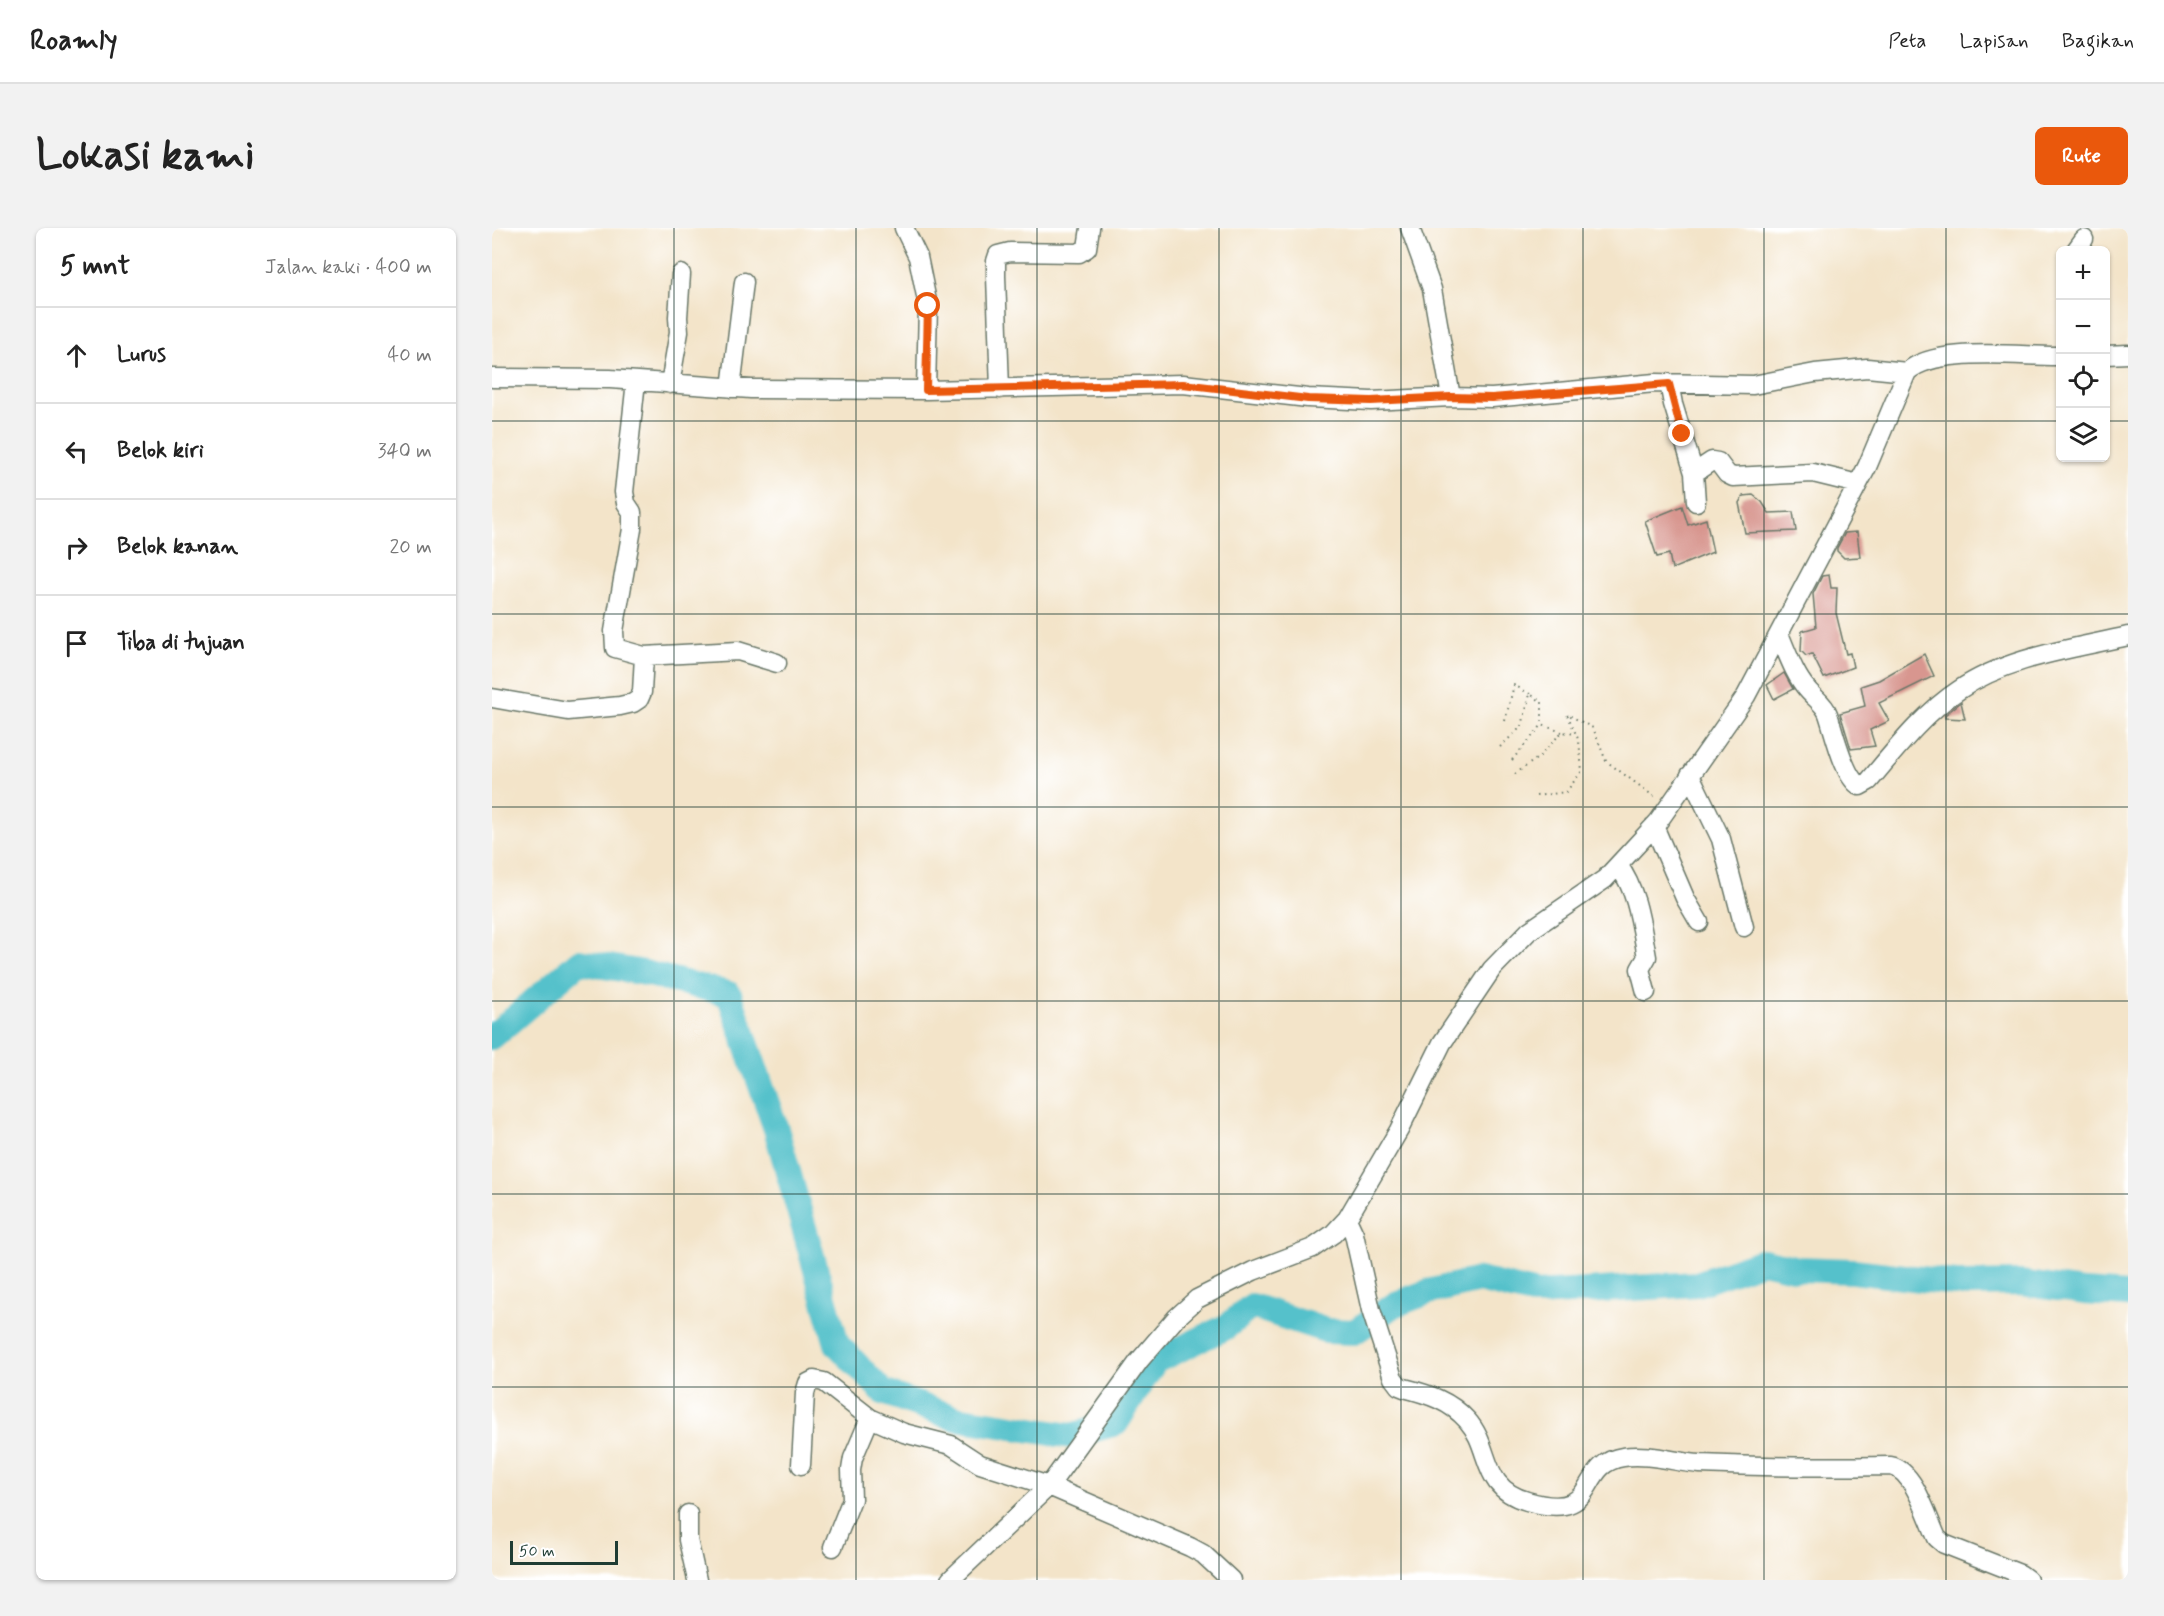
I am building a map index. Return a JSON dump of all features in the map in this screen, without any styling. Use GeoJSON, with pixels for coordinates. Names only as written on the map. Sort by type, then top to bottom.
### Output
{"type":"FeatureCollection","features":[{"type":"Feature","properties":{"kind":"street"},"geometry":{"type":"LineString","coordinates":[[904,228],[918,257],[928,306],[926,390]]}},
{"type":"Feature","properties":{"kind":"street"},"geometry":{"type":"LineString","coordinates":[[1000,389],[996,268],[998,255],[1010,252],[1079,253],[1087,248],[1090,228]]}},
{"type":"Feature","properties":{"kind":"street"},"geometry":{"type":"LineString","coordinates":[[1410,228],[1432,289],[1451,397]]}},
{"type":"Feature","properties":{"kind":"street"},"geometry":{"type":"LineString","coordinates":[[670,384],[680,332],[678,317],[681,274]]}},
{"type":"Feature","properties":{"kind":"street"},"geometry":{"type":"LineString","coordinates":[[731,387],[744,282]]}},
{"type":"Feature","properties":{"kind":"street"},"geometry":{"type":"LineString","coordinates":[[2110,355],[2128,354]]}},
{"type":"Feature","properties":{"kind":"street"},"geometry":{"type":"LineString","coordinates":[[950,1580],[1048,1486],[1139,1361],[1176,1318],[1197,1299],[1253,1271],[1313,1248],[1333,1234],[1347,1219],[1399,1131],[1442,1043],[1492,969],[1529,931],[1605,879],[1618,866],[1654,826],[1746,696],[1858,484],[1907,372],[1926,361],[1954,355],[2056,356]]}},
{"type":"Feature","properties":{"kind":"street"},"geometry":{"type":"LineString","coordinates":[[492,378],[636,381],[731,387],[926,390],[1183,384],[1308,399],[1371,401],[1451,397],[1492,398],[1669,384],[1753,385],[1815,373],[1867,368],[1907,372]]}},
{"type":"Feature","properties":{"kind":"street"},"geometry":{"type":"LineString","coordinates":[[636,381],[624,492],[626,503],[632,512],[632,529],[614,631],[614,646],[617,649],[644,656],[738,651],[777,663]]}},
{"type":"Feature","properties":{"kind":"street"},"geometry":{"type":"LineString","coordinates":[[1669,384],[1694,473],[1696,502]]}},
{"type":"Feature","properties":{"kind":"street"},"geometry":{"type":"LineString","coordinates":[[1694,473],[1712,461],[1718,462],[1726,474],[1733,477],[1813,473],[1858,484]]}},
{"type":"Feature","properties":{"kind":"street"},"geometry":{"type":"LineString","coordinates":[[1779,634],[1807,689],[1823,704],[1836,743],[1854,782],[1860,786],[1869,781],[1932,712],[1959,690],[1991,672],[2034,658],[2128,636]]}},
{"type":"Feature","properties":{"kind":"street"},"geometry":{"type":"LineString","coordinates":[[492,698],[568,711],[633,703],[642,693],[644,656]]}},
{"type":"Feature","properties":{"kind":"street"},"geometry":{"type":"LineString","coordinates":[[1690,775],[1721,839],[1744,927]]}},
{"type":"Feature","properties":{"kind":"street"},"geometry":{"type":"LineString","coordinates":[[1654,826],[1685,898],[1699,922]]}},
{"type":"Feature","properties":{"kind":"street"},"geometry":{"type":"LineString","coordinates":[[1618,866],[1627,877],[1634,892],[1647,957],[1640,969],[1646,992]]}},
{"type":"Feature","properties":{"kind":"street"},"geometry":{"type":"LineString","coordinates":[[1347,1219],[1354,1234],[1371,1310],[1393,1378],[1399,1386],[1440,1399],[1454,1407],[1469,1422],[1492,1476],[1506,1492],[1526,1501],[1560,1506],[1571,1505],[1581,1498],[1597,1471],[1605,1463],[1620,1457],[1634,1456],[1744,1466],[1898,1467],[1912,1484],[1937,1538],[1944,1545],[2020,1574],[2028,1580]]}},
{"type":"Feature","properties":{"kind":"street"},"geometry":{"type":"LineString","coordinates":[[801,1465],[805,1393],[808,1383],[814,1380],[824,1382],[870,1418],[904,1433],[951,1445],[980,1464],[1048,1486],[1190,1547],[1203,1554],[1231,1580]]}},
{"type":"Feature","properties":{"kind":"street"},"geometry":{"type":"LineString","coordinates":[[833,1547],[852,1499],[853,1458],[870,1418]]}},
{"type":"Feature","properties":{"kind":"street"},"geometry":{"type":"LineString","coordinates":[[688,1514],[688,1540],[697,1580]]}},
{"type":"Feature","properties":{"kind":"path"},"geometry":{"type":"LineString","coordinates":[[1505,721],[1514,685],[1542,702],[1542,725],[1512,760]]}},
{"type":"Feature","properties":{"kind":"path"},"geometry":{"type":"LineString","coordinates":[[1500,747],[1522,726],[1530,694]]}},
{"type":"Feature","properties":{"kind":"path"},"geometry":{"type":"LineString","coordinates":[[1536,796],[1566,792],[1582,771],[1580,741],[1567,714],[1593,728],[1606,761],[1668,807]]}},
{"type":"Feature","properties":{"kind":"path"},"geometry":{"type":"LineString","coordinates":[[1542,725],[1576,734]]}},
{"type":"Feature","properties":{"kind":"path"},"geometry":{"type":"LineString","coordinates":[[1515,774],[1539,757],[1562,732]]}},
{"type":"Feature","properties":{"kind":"building"},"geometry":{"type":"Polygon","coordinates":[[[1753,495],[1762,502],[1769,513],[1793,512],[1796,531],[1745,533],[1739,503],[1743,496],[1753,495]]]}},
{"type":"Feature","properties":{"kind":"building"},"geometry":{"type":"Polygon","coordinates":[[[1682,506],[1688,525],[1706,519],[1713,552],[1672,569],[1669,554],[1657,557],[1645,521],[1682,506]]]}},
{"type":"Feature","properties":{"kind":"building"},"geometry":{"type":"Polygon","coordinates":[[[1857,532],[1860,557],[1844,558],[1837,548],[1845,533],[1857,532]]]}},
{"type":"Feature","properties":{"kind":"building"},"geometry":{"type":"Polygon","coordinates":[[[1829,575],[1831,588],[1837,588],[1836,613],[1846,654],[1850,653],[1853,667],[1824,678],[1812,654],[1806,656],[1801,651],[1802,631],[1816,627],[1813,594],[1822,576],[1829,575]]]}},
{"type":"Feature","properties":{"kind":"building"},"geometry":{"type":"Polygon","coordinates":[[[1924,654],[1934,676],[1879,703],[1889,721],[1870,730],[1875,746],[1851,749],[1840,713],[1865,706],[1861,686],[1879,680],[1924,654]]]}},
{"type":"Feature","properties":{"kind":"building"},"geometry":{"type":"Polygon","coordinates":[[[1784,673],[1793,689],[1774,699],[1767,685],[1784,673]]]}},
{"type":"Feature","properties":{"kind":"building"},"geometry":{"type":"Polygon","coordinates":[[[1961,702],[1965,719],[1945,718],[1945,715],[1961,702]]]}},
{"type":"Feature","properties":{"kind":"waterway"},"geometry":{"type":"LineString","coordinates":[[492,1037],[579,962],[645,973],[729,994],[776,1129],[837,1344],[883,1392],[955,1418],[1071,1436],[1116,1423],[1155,1361],[1226,1327],[1252,1306],[1328,1331],[1354,1332],[1396,1304],[1428,1292],[1479,1280],[1537,1294],[1697,1284],[1763,1261],[1798,1269],[1853,1271],[1964,1284],[2021,1283],[2084,1292],[2128,1295]]}},
{"type":"Feature","properties":{"kind":"route"},"geometry":{"type":"LineString","coordinates":[[928,306],[926,390],[1183,384],[1308,399],[1371,401],[1451,397],[1492,398],[1655,383],[1669,384],[1682,434]]}}]}
